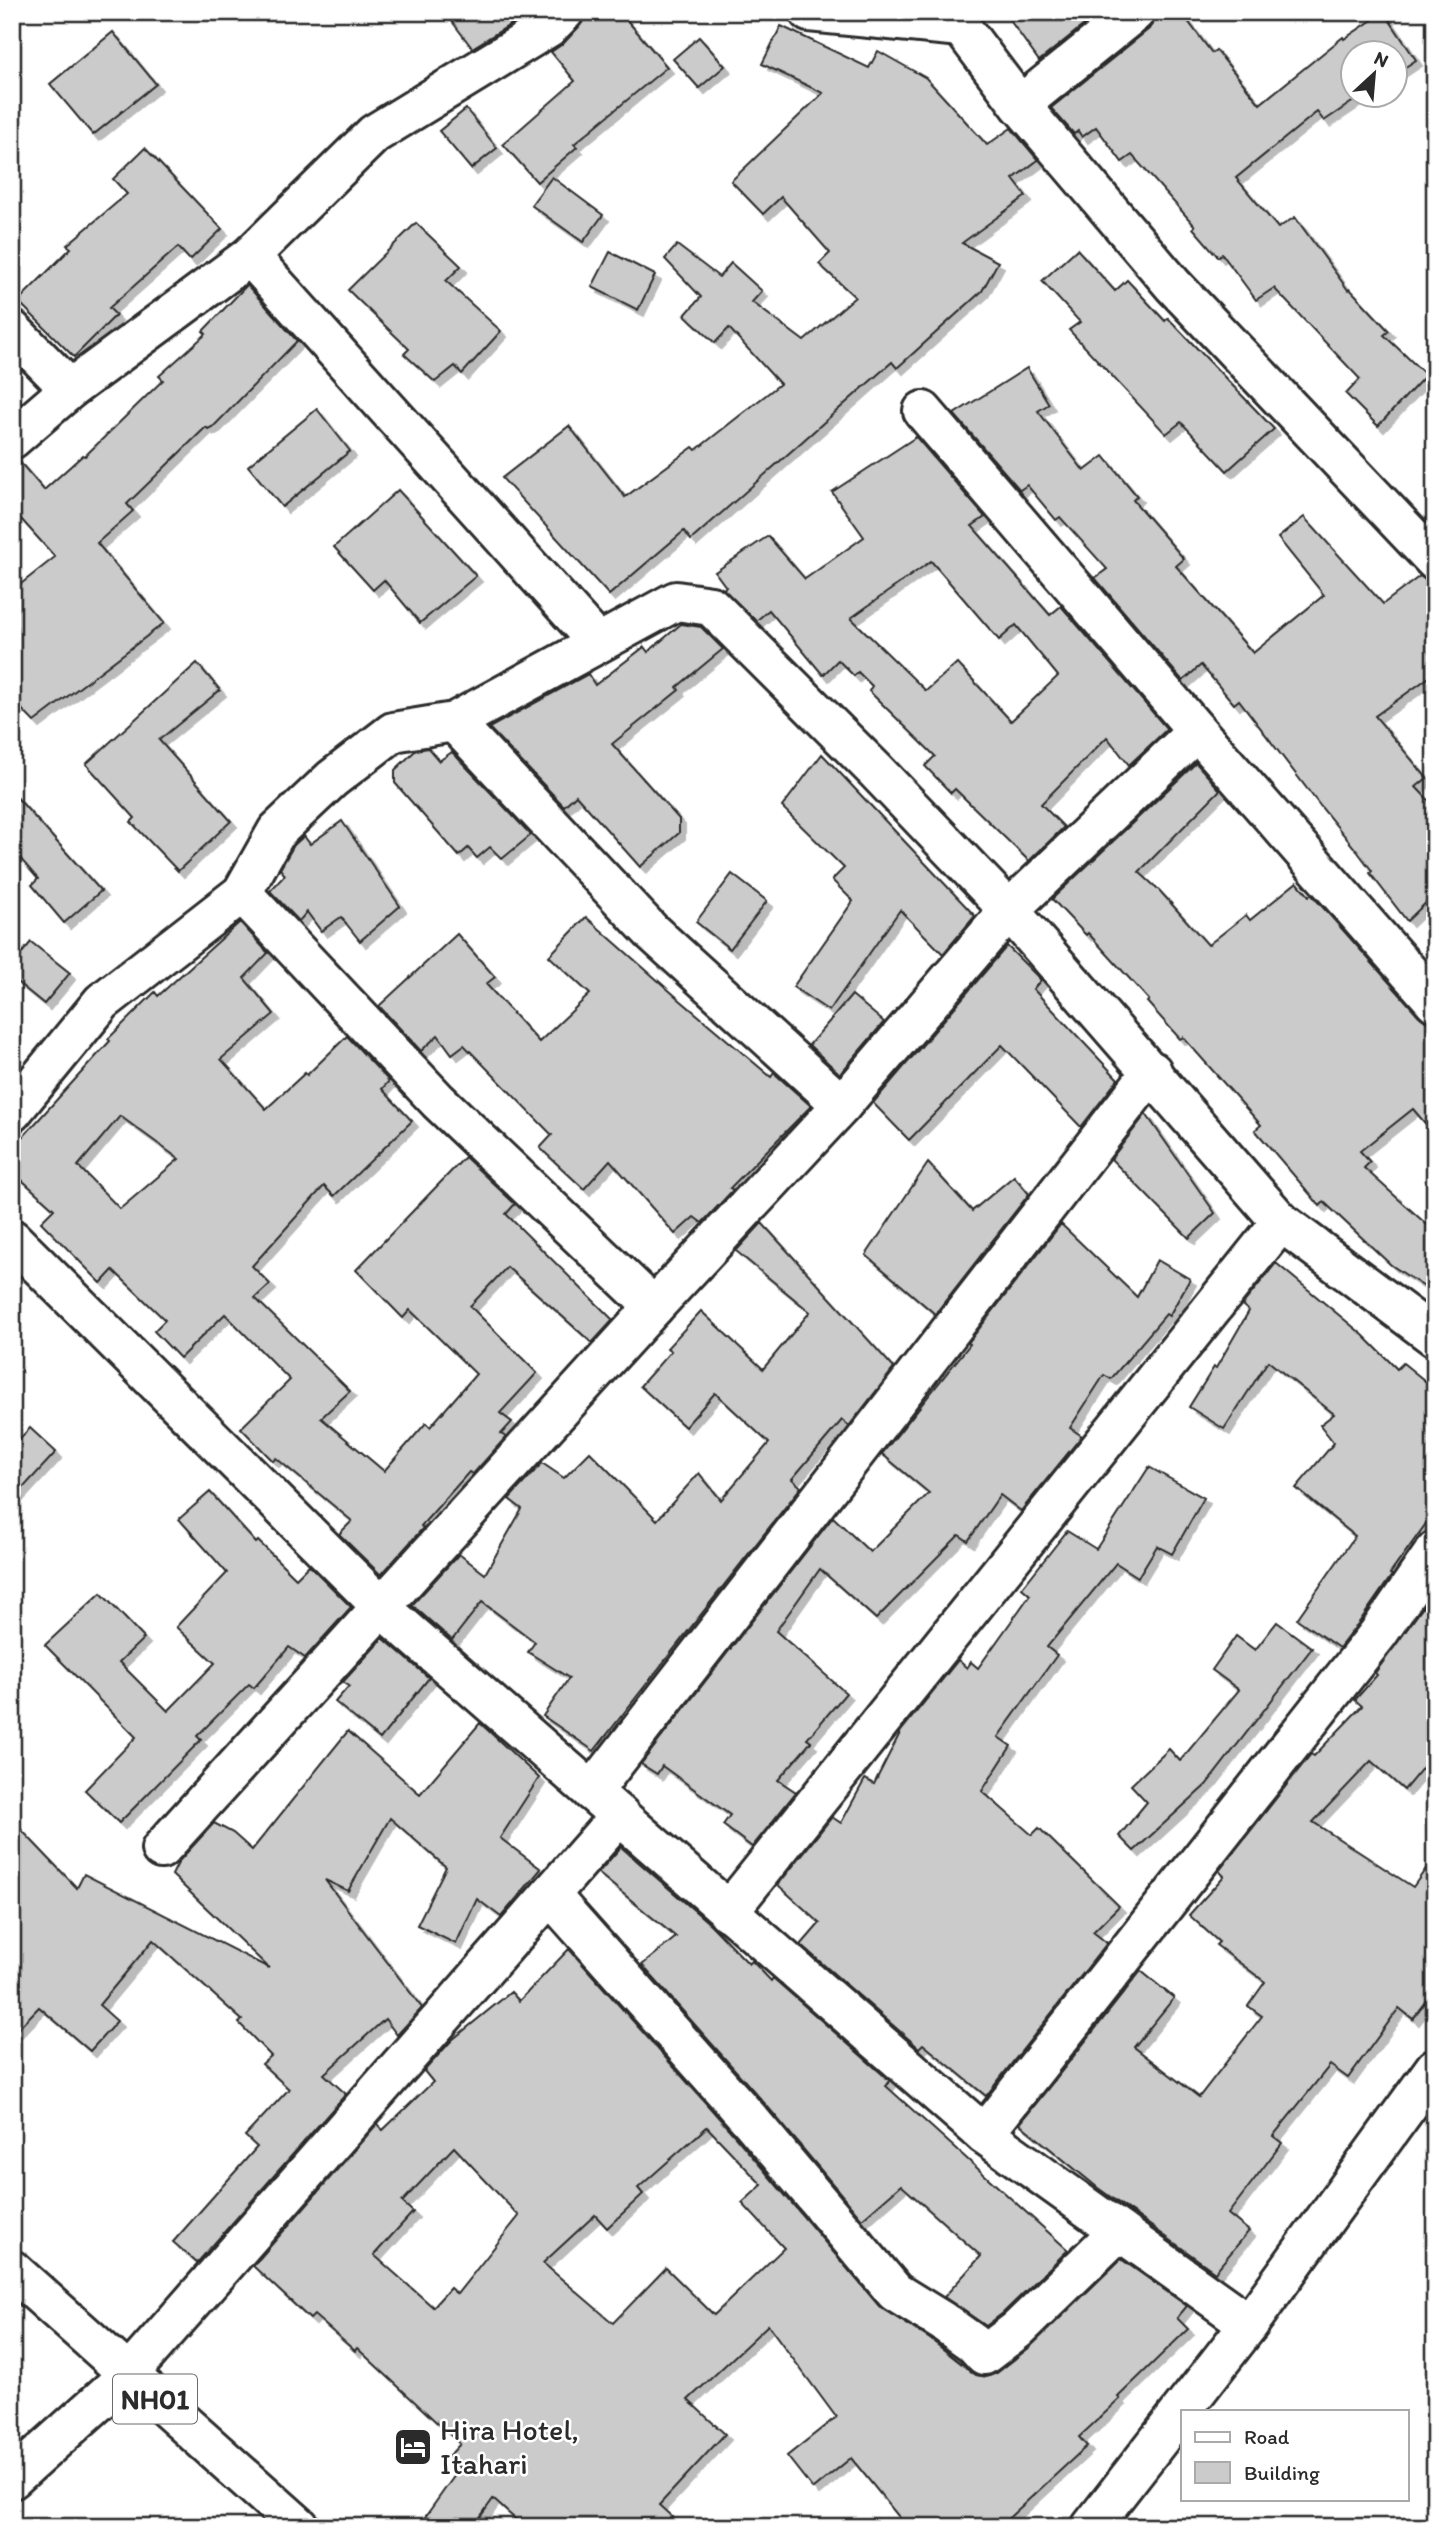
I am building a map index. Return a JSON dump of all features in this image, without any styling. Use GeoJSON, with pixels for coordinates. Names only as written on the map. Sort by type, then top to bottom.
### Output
{"type":"FeatureCollection","features":[{"type":"Feature","properties":{"kind":"main road"},"geometry":{"type":"LineString","coordinates":[[12,439],[70,389],[250,256],[374,134],[549,27],[564,12]]}},
{"type":"Feature","properties":{"kind":"main road"},"geometry":{"type":"LineString","coordinates":[[809,12],[956,20],[1020,105],[1173,285],[1435,561]]}},
{"type":"Feature","properties":{"kind":"main road"},"geometry":{"type":"LineString","coordinates":[[1020,105],[1135,12]]}},
{"type":"Feature","properties":{"kind":"main road"},"geometry":{"type":"LineString","coordinates":[[250,256],[598,643]]}},
{"type":"Feature","properties":{"kind":"main road"},"geometry":{"type":"LineString","coordinates":[[12,330],[70,389]]}},
{"type":"Feature","properties":{"kind":"main road"},"geometry":{"type":"LineString","coordinates":[[923,411],[1197,731],[1435,1002]]}},
{"type":"Feature","properties":{"kind":"main road"},"geometry":{"type":"LineString","coordinates":[[12,1112],[102,1002],[242,893],[277,831],[332,779],[393,732],[454,722],[676,601],[711,606],[1009,909],[1281,1222],[1435,1337]]}},
{"type":"Feature","properties":{"kind":"main road"},"geometry":{"type":"LineString","coordinates":[[454,722],[652,932],[842,1105]]}},
{"type":"Feature","properties":{"kind":"main road"},"geometry":{"type":"LineString","coordinates":[[161,1849],[654,1307],[842,1105],[1009,909],[1197,731]]}},
{"type":"Feature","properties":{"kind":"main road"},"geometry":{"type":"LineString","coordinates":[[242,893],[438,1101],[654,1307]]}},
{"type":"Feature","properties":{"kind":"main road"},"geometry":{"type":"LineString","coordinates":[[12,2479],[128,2375],[550,1895],[606,1804],[1152,1071]]}},
{"type":"Feature","properties":{"kind":"main road"},"geometry":{"type":"LineString","coordinates":[[728,1912],[1281,1222]]}},
{"type":"Feature","properties":{"kind":"main road"},"geometry":{"type":"LineString","coordinates":[[12,1239],[382,1608],[728,1912],[984,2134],[1249,2324]]}},
{"type":"Feature","properties":{"kind":"main road"},"geometry":{"type":"LineString","coordinates":[[984,2134],[1378,1634],[1435,1551]]}},
{"type":"Feature","properties":{"kind":"main road"},"geometry":{"type":"LineString","coordinates":[[550,1895],[751,2121],[895,2292],[942,2321],[973,2343],[984,2355],[1017,2330],[1119,2231]]}},
{"type":"Feature","properties":{"kind":"main road"},"geometry":{"type":"LineString","coordinates":[[1182,2410],[1249,2324],[1435,2068]]}},
{"type":"Feature","properties":{"kind":"main road","name":"NH01"},"geometry":{"type":"LineString","coordinates":[[12,2270],[300,2527]]}},
{"type":"Feature","properties":{"kind":"main road"},"geometry":{"type":"LineString","coordinates":[[1091,2527],[1181,2411]]}},
{"type":"Feature","properties":{"kind":"building"},"geometry":{"type":"Polygon","coordinates":[[[445,12],[531,12],[472,48],[445,12]]]}},
{"type":"Feature","properties":{"kind":"building"},"geometry":{"type":"Polygon","coordinates":[[[585,12],[620,12],[667,67],[574,144],[577,147],[537,182],[503,144],[575,81],[551,52],[579,27],[585,18],[585,12]]]}},
{"type":"Feature","properties":{"kind":"building"},"geometry":{"type":"Polygon","coordinates":[[[1004,12],[1100,12],[1039,61],[1004,12]]]}},
{"type":"Feature","properties":{"kind":"building"},"geometry":{"type":"Polygon","coordinates":[[[1156,12],[1181,12],[1212,53],[1216,50],[1260,104],[1338,41],[1338,108],[1343,108],[1324,121],[1317,112],[1236,178],[1278,228],[1295,217],[1348,290],[1350,289],[1389,331],[1384,335],[1426,375],[1378,426],[1346,394],[1360,379],[1274,288],[1256,300],[1222,254],[1218,257],[1193,228],[1195,226],[1132,155],[1122,162],[1096,127],[1082,137],[1078,131],[1074,134],[1051,108],[1149,29],[1155,20],[1156,12]]]}},
{"type":"Feature","properties":{"kind":"building"},"geometry":{"type":"Polygon","coordinates":[[[1384,12],[1401,38],[1345,38],[1384,12]]]}},
{"type":"Feature","properties":{"kind":"building"},"geometry":{"type":"Polygon","coordinates":[[[781,26],[869,68],[878,51],[926,78],[987,145],[1011,128],[1038,160],[1013,179],[1026,196],[962,243],[998,262],[982,291],[897,368],[892,362],[691,540],[684,531],[609,595],[502,478],[569,426],[625,497],[693,447],[696,450],[780,384],[729,328],[715,343],[685,315],[701,297],[665,259],[677,245],[719,277],[731,263],[762,291],[752,302],[804,341],[855,297],[819,264],[830,253],[781,197],[763,214],[731,181],[823,93],[762,64],[781,26]]]}},
{"type":"Feature","properties":{"kind":"building"},"geometry":{"type":"Polygon","coordinates":[[[113,32],[156,84],[93,135],[50,84],[113,32]]]}},
{"type":"Feature","properties":{"kind":"building"},"geometry":{"type":"Polygon","coordinates":[[[699,37],[725,66],[699,88],[673,59],[699,37]]]}},
{"type":"Feature","properties":{"kind":"building"},"geometry":{"type":"Polygon","coordinates":[[[1408,48],[1416,60],[1408,65],[1408,48]]]}},
{"type":"Feature","properties":{"kind":"building"},"geometry":{"type":"Polygon","coordinates":[[[466,109],[497,148],[471,169],[439,131],[466,109]]]}},
{"type":"Feature","properties":{"kind":"building"},"geometry":{"type":"Polygon","coordinates":[[[145,148],[222,229],[190,260],[178,247],[109,308],[116,315],[74,357],[18,301],[71,248],[67,245],[127,194],[113,179],[145,148]]]}},
{"type":"Feature","properties":{"kind":"building"},"geometry":{"type":"Polygon","coordinates":[[[552,177],[603,215],[583,242],[531,205],[552,177]]]}},
{"type":"Feature","properties":{"kind":"building"},"geometry":{"type":"Polygon","coordinates":[[[416,223],[461,266],[446,281],[501,331],[462,374],[455,366],[435,382],[404,354],[409,349],[348,290],[416,223]]]}},
{"type":"Feature","properties":{"kind":"building"},"geometry":{"type":"Polygon","coordinates":[[[1077,249],[1115,291],[1127,280],[1165,321],[1168,318],[1274,429],[1227,471],[1181,422],[1166,434],[1069,330],[1080,322],[1042,281],[1077,249]]]}},
{"type":"Feature","properties":{"kind":"building"},"geometry":{"type":"Polygon","coordinates":[[[610,252],[655,275],[638,310],[592,287],[610,252]]]}},
{"type":"Feature","properties":{"kind":"building"},"geometry":{"type":"Polygon","coordinates":[[[247,285],[297,341],[214,426],[208,429],[206,427],[127,504],[133,511],[97,543],[164,623],[34,722],[12,699],[12,591],[55,557],[12,509],[12,460],[18,460],[44,490],[85,456],[163,380],[159,376],[206,334],[203,331],[247,285]]]}},
{"type":"Feature","properties":{"kind":"building"},"geometry":{"type":"Polygon","coordinates":[[[1027,368],[1049,404],[1038,411],[1084,471],[1104,456],[1137,496],[1133,500],[1184,559],[1176,566],[1253,653],[1324,595],[1278,538],[1304,517],[1383,604],[1420,576],[1428,582],[1435,582],[1435,673],[1375,716],[1427,778],[1416,787],[1435,807],[1435,894],[1407,921],[1370,873],[1372,871],[1357,851],[1239,700],[1234,704],[1201,665],[1183,681],[1095,578],[1107,569],[1060,517],[1056,520],[1027,485],[1020,490],[954,414],[1027,368]]]}},
{"type":"Feature","properties":{"kind":"building"},"geometry":{"type":"Polygon","coordinates":[[[317,409],[350,451],[282,507],[248,466],[317,409]]]}},
{"type":"Feature","properties":{"kind":"building"},"geometry":{"type":"Polygon","coordinates":[[[916,437],[985,517],[972,526],[1050,615],[1061,606],[1167,729],[1129,765],[1107,737],[1041,804],[1064,827],[1029,861],[955,789],[951,793],[925,766],[935,756],[869,691],[872,686],[858,672],[854,676],[838,660],[823,675],[769,610],[756,621],[723,589],[726,587],[715,572],[768,536],[805,579],[864,537],[832,492],[916,437]],[[931,561],[851,618],[926,691],[957,663],[1011,721],[1058,676],[1016,625],[999,640],[931,561]]]}},
{"type":"Feature","properties":{"kind":"building"},"geometry":{"type":"Polygon","coordinates":[[[398,490],[476,576],[420,623],[384,580],[373,590],[334,547],[398,490]]]}},
{"type":"Feature","properties":{"kind":"building"},"geometry":{"type":"Polygon","coordinates":[[[681,624],[701,627],[723,649],[677,687],[679,690],[612,744],[679,819],[679,833],[640,867],[576,795],[564,806],[489,728],[588,674],[595,685],[644,647],[648,652],[681,624]]]}},
{"type":"Feature","properties":{"kind":"building"},"geometry":{"type":"Polygon","coordinates":[[[197,663],[220,690],[159,740],[231,821],[178,871],[131,822],[135,818],[86,764],[197,663]]]}},
{"type":"Feature","properties":{"kind":"building"},"geometry":{"type":"Polygon","coordinates":[[[428,748],[439,761],[452,752],[531,835],[502,859],[490,847],[477,858],[468,848],[459,856],[395,783],[395,770],[416,750],[428,748]]]}},
{"type":"Feature","properties":{"kind":"building"},"geometry":{"type":"Polygon","coordinates":[[[822,754],[975,916],[943,954],[900,910],[829,1011],[793,987],[853,901],[832,880],[844,868],[782,807],[822,754]]]}},
{"type":"Feature","properties":{"kind":"building"},"geometry":{"type":"Polygon","coordinates":[[[1196,763],[1220,790],[1139,872],[1159,890],[1208,945],[1246,915],[1250,920],[1297,882],[1309,896],[1311,894],[1419,1016],[1427,1022],[1435,1023],[1435,1135],[1413,1109],[1360,1151],[1370,1162],[1364,1168],[1435,1232],[1435,1294],[1391,1265],[1324,1202],[1320,1206],[1255,1130],[1261,1125],[1183,1037],[1180,1039],[1147,1002],[1149,1000],[1088,933],[1086,935],[1052,899],[1196,763]]]}},
{"type":"Feature","properties":{"kind":"building"},"geometry":{"type":"Polygon","coordinates":[[[12,792],[101,891],[64,923],[32,885],[38,879],[12,849],[12,792]]]}},
{"type":"Feature","properties":{"kind":"building"},"geometry":{"type":"Polygon","coordinates":[[[342,821],[400,906],[360,941],[341,917],[321,931],[307,912],[299,921],[270,891],[285,875],[280,869],[294,845],[304,836],[310,844],[342,821]]]}},
{"type":"Feature","properties":{"kind":"building"},"geometry":{"type":"Polygon","coordinates":[[[732,874],[767,901],[730,949],[696,922],[732,874]]]}},
{"type":"Feature","properties":{"kind":"building"},"geometry":{"type":"Polygon","coordinates":[[[586,917],[771,1077],[774,1073],[811,1106],[730,1188],[733,1190],[702,1223],[694,1217],[675,1234],[610,1160],[584,1189],[540,1148],[552,1135],[464,1045],[452,1054],[438,1035],[421,1051],[379,1006],[457,934],[495,977],[486,984],[539,1042],[590,994],[549,956],[586,917]]]}},
{"type":"Feature","properties":{"kind":"building"},"geometry":{"type":"Polygon","coordinates":[[[240,922],[268,953],[244,978],[274,1014],[221,1059],[266,1109],[305,1073],[307,1075],[347,1036],[389,1081],[382,1089],[412,1121],[334,1196],[324,1186],[252,1266],[270,1284],[255,1298],[350,1391],[321,1418],[384,1471],[426,1423],[430,1427],[476,1374],[410,1310],[403,1318],[356,1270],[465,1157],[515,1204],[506,1214],[613,1320],[592,1343],[507,1267],[470,1306],[537,1373],[500,1413],[512,1422],[501,1434],[506,1437],[473,1474],[469,1472],[381,1575],[339,1534],[352,1521],[276,1458],[273,1461],[241,1428],[290,1380],[225,1314],[180,1358],[154,1331],[165,1320],[113,1270],[101,1283],[41,1222],[54,1209],[12,1171],[12,1149],[110,1041],[108,1039],[155,992],[158,996],[240,922]],[[120,1116],[78,1166],[120,1209],[179,1159],[120,1116]]]}},
{"type":"Feature","properties":{"kind":"building"},"geometry":{"type":"Polygon","coordinates":[[[31,942],[70,973],[44,1004],[12,978],[12,965],[31,942]]]}},
{"type":"Feature","properties":{"kind":"building"},"geometry":{"type":"Polygon","coordinates":[[[1007,946],[1041,980],[1033,989],[1118,1079],[1081,1127],[1002,1045],[909,1140],[873,1103],[1007,946]]]}},
{"type":"Feature","properties":{"kind":"building"},"geometry":{"type":"Polygon","coordinates":[[[852,995],[884,1022],[840,1074],[809,1045],[852,995]]]}},
{"type":"Feature","properties":{"kind":"building"},"geometry":{"type":"Polygon","coordinates":[[[1146,1114],[1215,1213],[1189,1238],[1111,1159],[1146,1114]]]}},
{"type":"Feature","properties":{"kind":"building"},"geometry":{"type":"Polygon","coordinates":[[[928,1163],[972,1211],[1014,1176],[1029,1194],[935,1314],[866,1255],[928,1163]]]}},
{"type":"Feature","properties":{"kind":"building"},"geometry":{"type":"Polygon","coordinates":[[[762,1223],[894,1368],[849,1426],[842,1420],[792,1479],[801,1487],[594,1751],[543,1716],[569,1678],[528,1652],[535,1642],[482,1602],[452,1640],[412,1605],[459,1554],[485,1574],[522,1509],[509,1499],[542,1463],[564,1478],[590,1452],[657,1520],[699,1473],[721,1500],[769,1443],[715,1393],[685,1427],[640,1386],[671,1351],[667,1348],[701,1311],[763,1369],[810,1312],[736,1251],[762,1223]]]}},
{"type":"Feature","properties":{"kind":"building"},"geometry":{"type":"Polygon","coordinates":[[[1061,1224],[1137,1297],[1157,1260],[1190,1279],[1169,1316],[1166,1314],[1111,1379],[1104,1375],[1070,1428],[1082,1436],[1021,1511],[1000,1495],[968,1541],[959,1535],[876,1619],[820,1569],[776,1631],[846,1693],[807,1739],[811,1742],[778,1780],[796,1792],[752,1847],[723,1825],[730,1815],[662,1766],[657,1774],[641,1764],[833,1517],[870,1552],[929,1493],[882,1454],[1061,1224]]]}},
{"type":"Feature","properties":{"kind":"building"},"geometry":{"type":"Polygon","coordinates":[[[1276,1263],[1363,1335],[1397,1369],[1403,1363],[1435,1389],[1435,1511],[1339,1648],[1297,1619],[1355,1536],[1296,1488],[1334,1443],[1320,1425],[1334,1414],[1268,1361],[1224,1429],[1189,1407],[1214,1367],[1216,1368],[1249,1311],[1242,1305],[1276,1263]]]}},
{"type":"Feature","properties":{"kind":"building"},"geometry":{"type":"Polygon","coordinates":[[[30,1428],[56,1452],[12,1500],[12,1447],[30,1428]]]}},
{"type":"Feature","properties":{"kind":"building"},"geometry":{"type":"Polygon","coordinates":[[[1149,1467],[1204,1498],[1172,1554],[1157,1546],[1138,1577],[1116,1563],[1047,1647],[1057,1655],[998,1737],[1011,1746],[982,1791],[1032,1835],[1039,1828],[1119,1906],[1093,1932],[1107,1943],[986,2096],[923,2044],[919,2048],[801,1945],[820,1923],[778,1885],[832,1817],[841,1823],[865,1779],[874,1784],[901,1731],[958,1660],[967,1668],[971,1662],[978,1668],[1030,1595],[1022,1588],[1067,1531],[1096,1549],[1149,1467]]]}},
{"type":"Feature","properties":{"kind":"building"},"geometry":{"type":"Polygon","coordinates":[[[210,1492],[256,1543],[258,1541],[296,1578],[309,1565],[351,1607],[305,1658],[289,1647],[254,1688],[249,1684],[197,1736],[201,1740],[119,1823],[85,1790],[136,1737],[45,1645],[101,1593],[144,1638],[119,1662],[168,1711],[215,1663],[176,1627],[227,1573],[179,1519],[210,1492]]]}},
{"type":"Feature","properties":{"kind":"building"},"geometry":{"type":"Polygon","coordinates":[[[1429,1599],[1435,1602],[1435,1753],[1404,1790],[1371,1761],[1313,1822],[1413,1887],[1435,1856],[1435,1990],[1413,2019],[1399,2008],[1348,2078],[1330,2065],[1273,2136],[1282,2143],[1228,2214],[1249,2231],[1215,2272],[1098,2188],[1020,2124],[1141,1971],[1174,1998],[1134,2047],[1199,2097],[1262,2016],[1248,2006],[1265,1982],[1216,1945],[1219,1942],[1189,1915],[1224,1876],[1219,1871],[1311,1754],[1314,1756],[1362,1706],[1355,1700],[1377,1675],[1375,1673],[1429,1599]]]}},
{"type":"Feature","properties":{"kind":"building"},"geometry":{"type":"Polygon","coordinates":[[[1277,1622],[1312,1648],[1206,1785],[1134,1851],[1119,1836],[1147,1802],[1131,1785],[1169,1749],[1180,1761],[1239,1690],[1212,1670],[1236,1636],[1255,1650],[1277,1622]]]}},
{"type":"Feature","properties":{"kind":"building"},"geometry":{"type":"Polygon","coordinates":[[[383,1638],[429,1678],[380,1739],[335,1702],[349,1686],[343,1682],[383,1638]]]}},
{"type":"Feature","properties":{"kind":"building"},"geometry":{"type":"Polygon","coordinates":[[[480,1723],[539,1778],[500,1838],[541,1869],[501,1917],[477,1899],[456,1944],[417,1925],[446,1867],[390,1818],[348,1891],[325,1880],[422,2008],[397,2035],[385,2019],[324,2074],[346,2094],[197,2263],[173,2242],[257,2147],[245,2136],[289,2089],[262,2064],[271,2056],[239,2023],[242,2020],[153,1940],[99,2005],[117,2021],[90,2051],[39,2007],[12,2035],[12,1820],[77,1888],[84,1874],[269,1968],[172,1875],[179,1861],[214,1823],[233,1833],[252,1850],[348,1731],[420,1794],[480,1723]]]}},
{"type":"Feature","properties":{"kind":"building"},"geometry":{"type":"Polygon","coordinates":[[[621,1847],[711,1925],[749,1964],[752,1961],[771,1981],[773,1978],[890,2081],[886,2086],[1068,2250],[1003,2313],[986,2326],[944,2297],[981,2256],[901,2185],[862,2219],[767,2106],[642,1965],[676,1937],[598,1873],[621,1847]]]}},
{"type":"Feature","properties":{"kind":"building"},"geometry":{"type":"Polygon","coordinates":[[[569,1949],[734,2135],[879,2306],[930,2339],[976,2375],[987,2377],[997,2373],[1030,2347],[1121,2259],[1187,2306],[1177,2318],[1188,2329],[1079,2437],[1087,2446],[999,2527],[907,2527],[851,2458],[813,2489],[787,2456],[836,2417],[768,2325],[688,2400],[725,2434],[659,2505],[683,2527],[524,2527],[493,2499],[473,2527],[418,2527],[460,2468],[448,2457],[460,2444],[357,2348],[355,2351],[314,2315],[310,2319],[253,2266],[377,2124],[383,2130],[433,2082],[424,2071],[452,2040],[511,1992],[519,2001],[569,1949]],[[707,2127],[638,2188],[643,2194],[607,2228],[595,2215],[543,2263],[613,2323],[666,2268],[714,2315],[784,2248],[742,2203],[762,2185],[707,2127]],[[454,2147],[402,2202],[413,2212],[374,2255],[433,2307],[450,2288],[457,2294],[519,2216],[454,2147]]]}},
{"type":"Feature","properties":{"kind":"place","name":"Hira Hotel, Itahari"},"geometry":{"type":"Point","coordinates":[413,2447]}}]}
